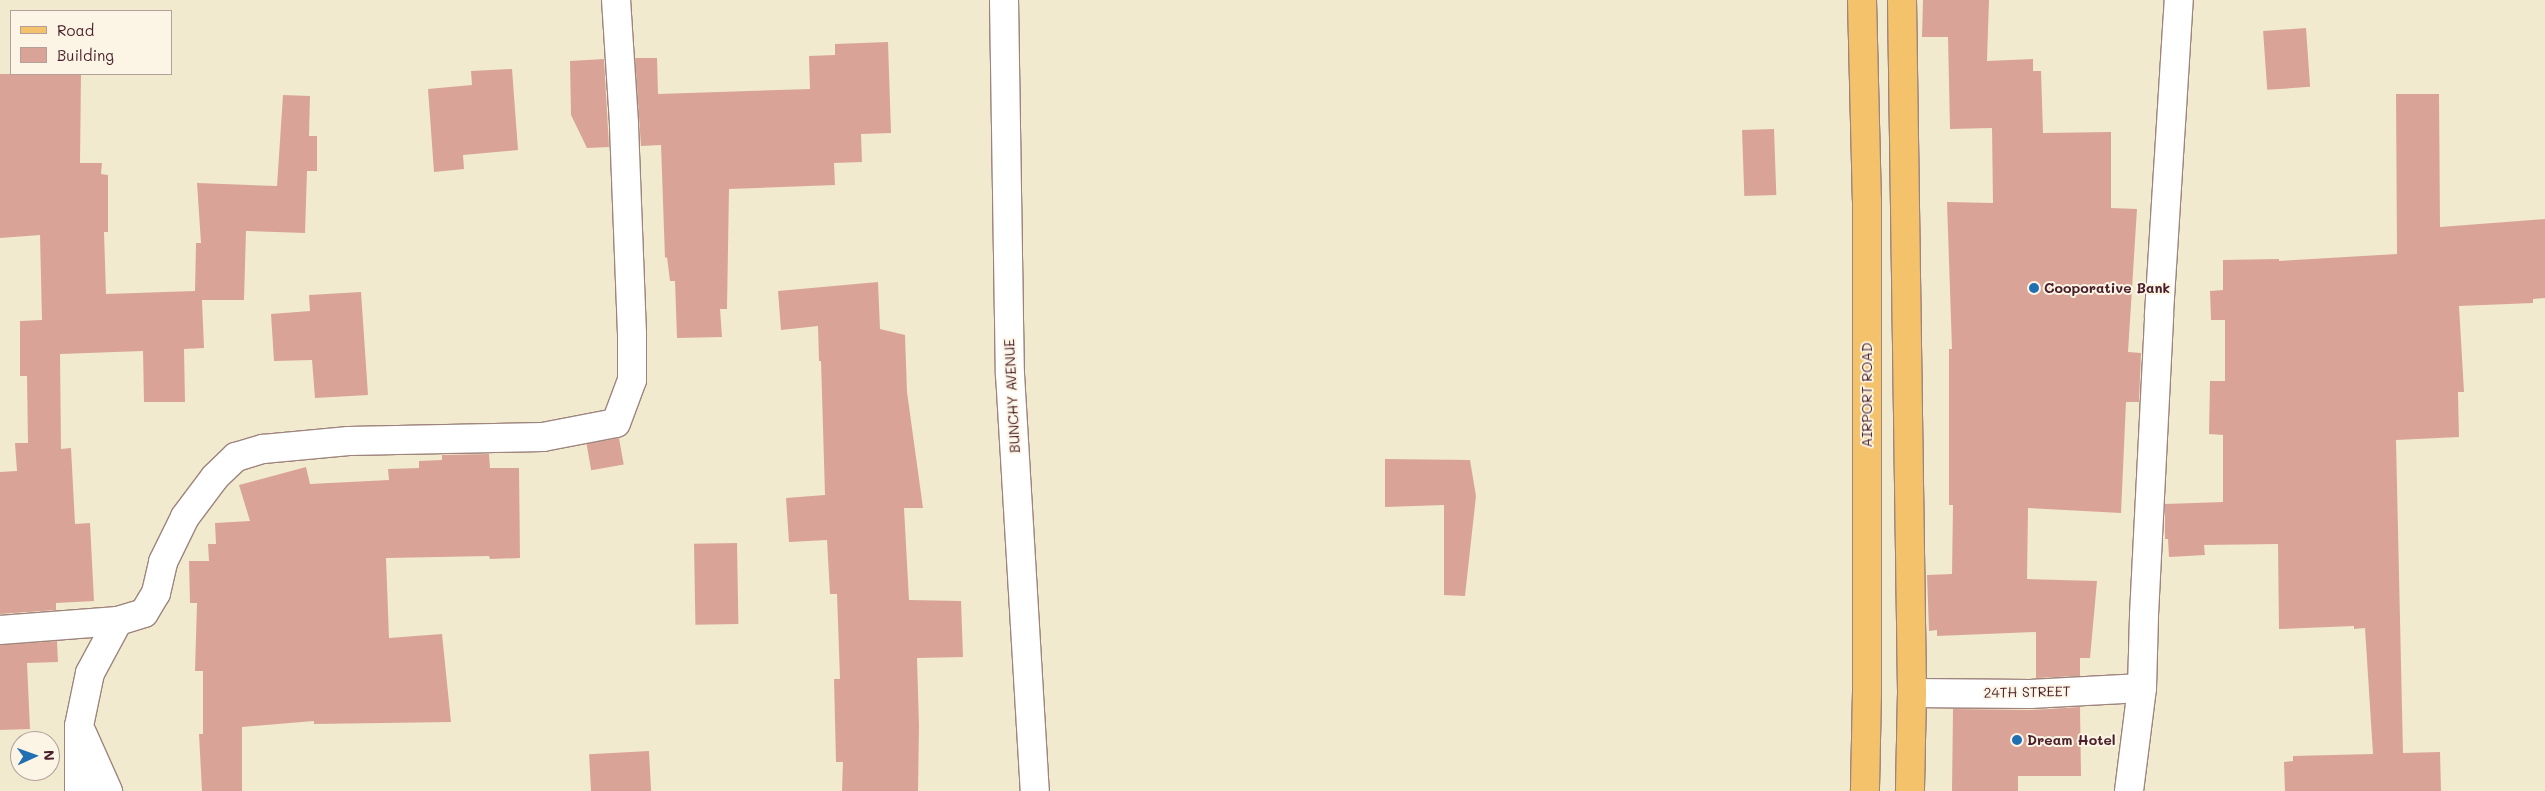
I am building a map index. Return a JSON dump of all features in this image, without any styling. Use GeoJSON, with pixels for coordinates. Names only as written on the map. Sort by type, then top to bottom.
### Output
{"type":"FeatureCollection","features":[{"type":"Feature","properties":{"kind":"main road","name":"AIRPORT ROAD"},"geometry":{"type":"LineString","coordinates":[[1862,0],[1867,200],[1867,692],[1865,791]]}},
{"type":"Feature","properties":{"kind":"main road"},"geometry":{"type":"LineString","coordinates":[[1902,0],[1912,693],[1910,791]]}},
{"type":"Feature","properties":{"kind":"street"},"geometry":{"type":"LineString","coordinates":[[0,630],[118,621],[144,613],[156,593],[163,562],[185,517],[215,477],[236,457],[262,449],[349,441],[543,437],[616,423],[632,380],[632,343],[624,123],[616,0]]}},
{"type":"Feature","properties":{"kind":"street","name":"BUNCHY AVENUE"},"geometry":{"type":"LineString","coordinates":[[1004,0],[1010,374],[1035,791]]}},
{"type":"Feature","properties":{"kind":"street"},"geometry":{"type":"LineString","coordinates":[[2128,791],[2142,688],[2159,314],[2179,0]]}},
{"type":"Feature","properties":{"kind":"street"},"geometry":{"type":"LineString","coordinates":[[62,791],[79,726],[90,673],[118,621]]}},
{"type":"Feature","properties":{"kind":"street","name":"24TH STREET"},"geometry":{"type":"LineString","coordinates":[[1912,693],[2030,694],[2142,688]]}},
{"type":"Feature","properties":{"kind":"street"},"geometry":{"type":"LineString","coordinates":[[79,726],[79,791]]}},
{"type":"Feature","properties":{"kind":"street"},"geometry":{"type":"LineString","coordinates":[[79,726],[108,791]]}},
{"type":"Feature","properties":{"kind":"building"},"geometry":{"type":"Polygon","coordinates":[[[1923,0],[1989,0],[1987,61],[2033,59],[2033,71],[2041,71],[2043,133],[2111,132],[2111,208],[2137,209],[2128,352],[2141,353],[2139,402],[2126,402],[2121,513],[2028,508],[2027,579],[2097,581],[2090,658],[2080,658],[2080,676],[2036,678],[2036,632],[1937,636],[1937,630],[1929,631],[1927,575],[1952,574],[1953,505],[1949,505],[1949,349],[1952,349],[1947,202],[1993,203],[1992,128],[1950,129],[1948,37],[1922,37],[1923,0]]]}},
{"type":"Feature","properties":{"kind":"building"},"geometry":{"type":"Polygon","coordinates":[[[2306,28],[2310,87],[2267,90],[2263,31],[2306,28]]]}},
{"type":"Feature","properties":{"kind":"building"},"geometry":{"type":"Polygon","coordinates":[[[888,42],[891,133],[861,134],[862,162],[834,163],[835,185],[729,189],[727,309],[720,309],[722,337],[677,338],[675,281],[670,281],[667,257],[665,258],[661,145],[641,146],[635,58],[657,58],[658,94],[810,89],[809,56],[835,55],[835,44],[888,42]]]}},
{"type":"Feature","properties":{"kind":"building"},"geometry":{"type":"Polygon","coordinates":[[[604,59],[609,147],[587,148],[571,115],[570,61],[604,59]]]}},
{"type":"Feature","properties":{"kind":"building"},"geometry":{"type":"Polygon","coordinates":[[[512,69],[518,150],[463,155],[464,169],[434,172],[428,89],[472,85],[471,71],[512,69]]]}},
{"type":"Feature","properties":{"kind":"building"},"geometry":{"type":"Polygon","coordinates":[[[0,74],[81,75],[80,163],[102,163],[101,174],[108,175],[108,232],[104,232],[106,294],[195,291],[196,243],[201,243],[197,183],[277,186],[283,95],[310,96],[309,136],[317,136],[317,171],[307,171],[305,233],[246,231],[244,300],[202,300],[204,348],[184,349],[185,402],[144,402],[143,351],[60,354],[61,449],[71,448],[75,524],[90,523],[94,601],[56,603],[56,610],[0,614],[0,472],[17,471],[15,443],[28,443],[27,376],[20,376],[20,321],[42,320],[40,235],[0,238],[0,74]]]}},
{"type":"Feature","properties":{"kind":"building"},"geometry":{"type":"Polygon","coordinates":[[[2396,94],[2439,94],[2440,227],[2545,219],[2545,298],[2533,299],[2533,303],[2459,306],[2464,392],[2458,392],[2459,437],[2396,440],[2403,753],[2440,752],[2441,791],[2285,791],[2284,762],[2293,761],[2293,756],[2373,754],[2365,628],[2354,629],[2354,626],[2279,629],[2278,544],[2204,545],[2205,555],[2169,557],[2168,539],[2165,539],[2165,504],[2223,502],[2223,435],[2209,434],[2210,381],[2225,381],[2225,320],[2211,320],[2210,291],[2223,290],[2223,260],[2279,259],[2279,261],[2397,254],[2396,94]]]}},
{"type":"Feature","properties":{"kind":"building"},"geometry":{"type":"Polygon","coordinates":[[[1774,129],[1776,195],[1744,196],[1742,130],[1774,129]]]}},
{"type":"Feature","properties":{"kind":"building"},"geometry":{"type":"Polygon","coordinates":[[[878,282],[880,329],[905,335],[907,392],[923,508],[904,508],[909,600],[961,601],[963,657],[917,658],[918,791],[842,791],[843,762],[836,762],[834,679],[840,679],[837,594],[830,594],[827,540],[789,542],[786,498],[825,495],[821,361],[819,361],[818,326],[781,330],[778,291],[878,282]]]}},
{"type":"Feature","properties":{"kind":"building"},"geometry":{"type":"Polygon","coordinates":[[[361,292],[368,395],[315,398],[312,360],[274,361],[271,314],[310,311],[309,295],[361,292]]]}},
{"type":"Feature","properties":{"kind":"building"},"geometry":{"type":"Polygon","coordinates":[[[619,438],[624,465],[591,470],[587,444],[619,438]]]}},
{"type":"Feature","properties":{"kind":"building"},"geometry":{"type":"Polygon","coordinates":[[[489,454],[490,468],[519,468],[520,558],[490,559],[489,556],[386,558],[389,638],[442,634],[451,722],[314,724],[314,721],[242,727],[242,791],[202,791],[199,734],[203,734],[203,671],[195,671],[197,603],[190,603],[189,561],[209,561],[208,544],[216,544],[215,523],[250,521],[239,485],[306,467],[310,484],[389,480],[388,469],[419,468],[419,461],[442,460],[442,455],[489,454]]]}},
{"type":"Feature","properties":{"kind":"building"},"geometry":{"type":"Polygon","coordinates":[[[1385,459],[1470,460],[1476,496],[1465,596],[1444,595],[1444,505],[1385,507],[1385,459]]]}},
{"type":"Feature","properties":{"kind":"building"},"geometry":{"type":"Polygon","coordinates":[[[737,543],[738,624],[695,625],[694,544],[737,543]]]}},
{"type":"Feature","properties":{"kind":"building"},"geometry":{"type":"Polygon","coordinates":[[[57,641],[58,662],[27,663],[30,729],[0,730],[0,645],[57,641]]]}},
{"type":"Feature","properties":{"kind":"building","name":"Dream Hotel"},"geometry":{"type":"Polygon","coordinates":[[[2080,707],[2081,776],[2018,776],[2018,791],[1952,791],[1953,709],[2030,710],[2080,707]]]}},
{"type":"Feature","properties":{"kind":"building"},"geometry":{"type":"Polygon","coordinates":[[[649,751],[651,791],[591,791],[589,754],[649,751]]]}},
{"type":"Feature","properties":{"kind":"place","name":"Cooporative Bank"},"geometry":{"type":"Point","coordinates":[2034,288]}},
{"type":"Feature","properties":{"kind":"place","name":"Dream Hotel"},"geometry":{"type":"Point","coordinates":[2017,740]}}]}
